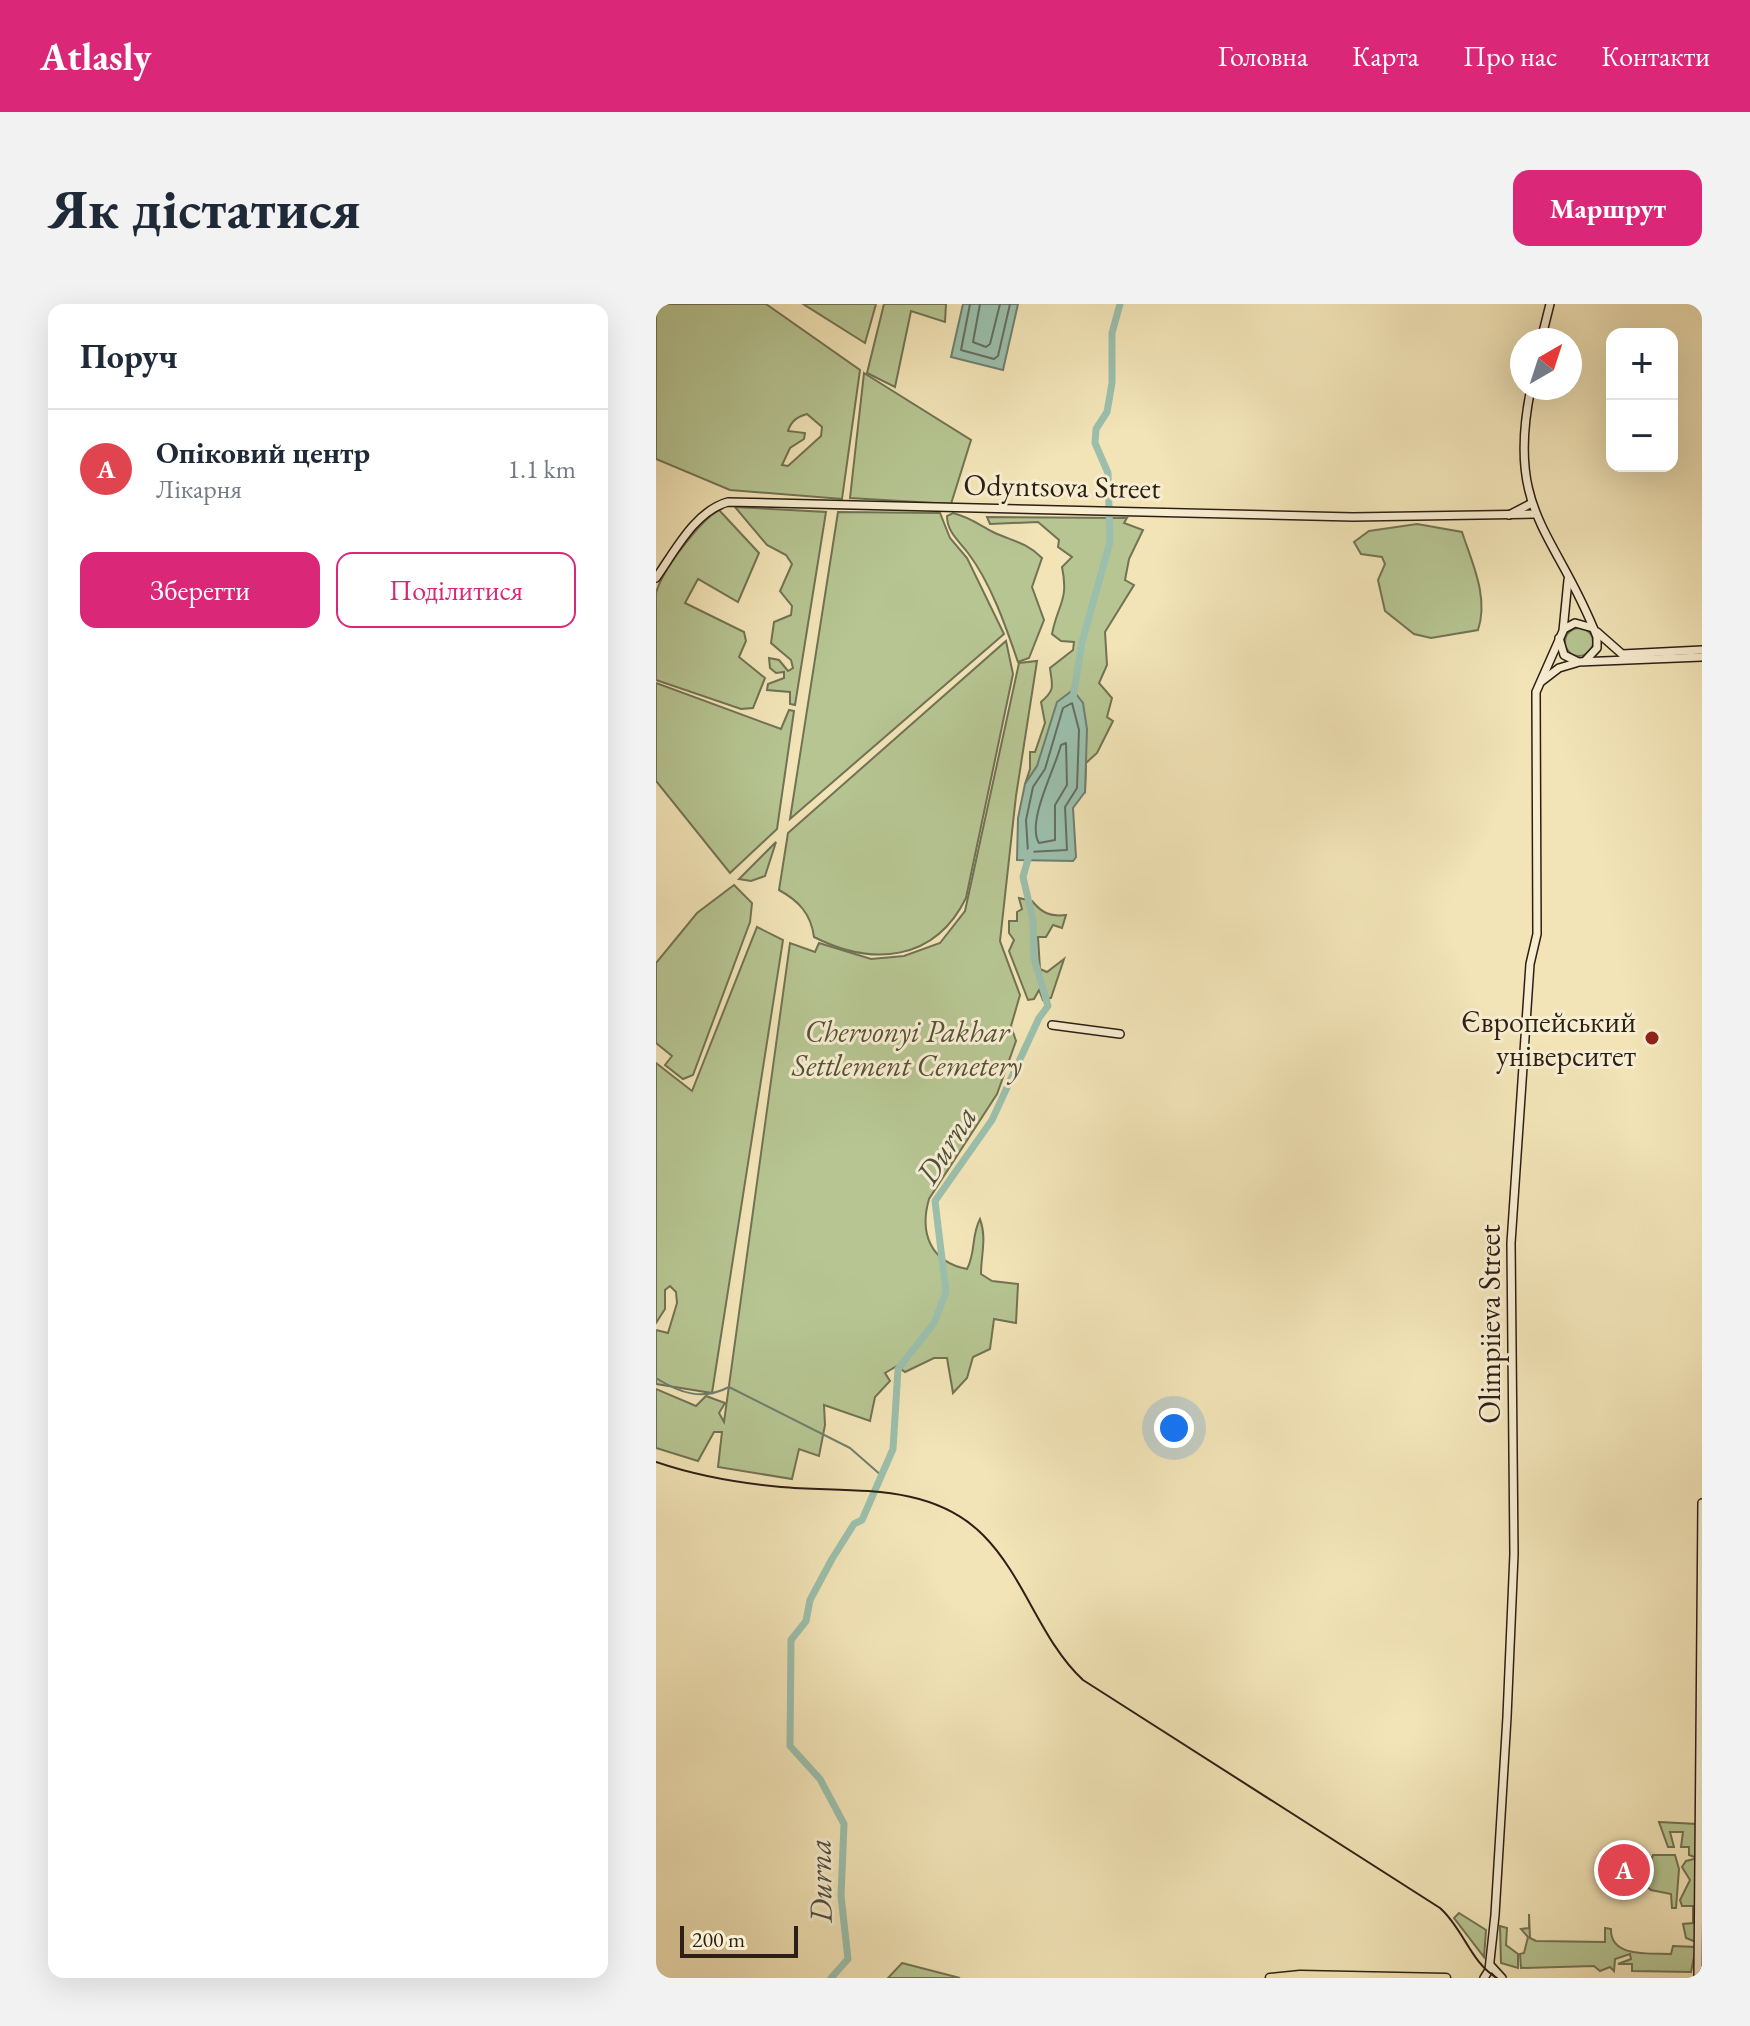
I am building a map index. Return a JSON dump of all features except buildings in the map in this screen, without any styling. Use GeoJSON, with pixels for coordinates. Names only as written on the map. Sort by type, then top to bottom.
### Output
{"type":"FeatureCollection","features":[{"type":"Feature","properties":{"kind":"main road"},"geometry":{"type":"LineString","coordinates":[[1544,328],[1550,304]]}},
{"type":"Feature","properties":{"kind":"main road"},"geometry":{"type":"LineString","coordinates":[[1529,400],[1522,442],[1527,491],[1534,514],[1593,629],[1597,648],[1582,662]]}},
{"type":"Feature","properties":{"kind":"main road"},"geometry":{"type":"LineString","coordinates":[[1527,491],[1507,516],[1541,526]]}},
{"type":"Feature","properties":{"kind":"main road","name":"Odyntsova Street"},"geometry":{"type":"LineString","coordinates":[[656,578],[701,517],[714,506],[728,502],[1353,517],[1534,514]]}},
{"type":"Feature","properties":{"kind":"main road","name":"Odyntsova Street"},"geometry":{"type":"LineString","coordinates":[[1507,516],[1530,504]]}},
{"type":"Feature","properties":{"kind":"main road"},"geometry":{"type":"LineString","coordinates":[[1568,580],[1561,635],[1564,655],[1582,662]]}},
{"type":"Feature","properties":{"kind":"main road"},"geometry":{"type":"LineString","coordinates":[[1537,686],[1561,635],[1575,623],[1593,629],[1622,654],[1702,650]]}},
{"type":"Feature","properties":{"kind":"main road"},"geometry":{"type":"LineString","coordinates":[[1537,686],[1559,668],[1582,662],[1702,657]]}},
{"type":"Feature","properties":{"kind":"main road","name":"Olimpiieva Street"},"geometry":{"type":"LineString","coordinates":[[1484,1978],[1490,1964],[1502,1815],[1514,1554],[1511,1243],[1530,964],[1537,934],[1537,686]]}},
{"type":"Feature","properties":{"kind":"main road"},"geometry":{"type":"LineString","coordinates":[[1052,1025],[1120,1034]]}},
{"type":"Feature","properties":{"kind":"main road"},"geometry":{"type":"LineString","coordinates":[[1698,1978],[1701,1963],[1702,1503]]}},
{"type":"Feature","properties":{"kind":"main road"},"geometry":{"type":"LineString","coordinates":[[1475,1978],[1485,1973],[1490,1964]]}},
{"type":"Feature","properties":{"kind":"main road"},"geometry":{"type":"LineString","coordinates":[[1490,1964],[1494,1973],[1502,1978]]}},
{"type":"Feature","properties":{"kind":"main road"},"geometry":{"type":"LineString","coordinates":[[1270,1978],[1331,1975],[1446,1978]]}},
{"type":"Feature","properties":{"kind":"green space"},"geometry":{"type":"Polygon","coordinates":[[[656,304],[766,304],[860,370],[842,499],[730,490],[656,459],[656,304]],[[807,414],[795,420],[788,431],[805,433],[804,439],[790,448],[782,465],[788,466],[821,436],[822,427],[807,414]]]}},
{"type":"Feature","properties":{"kind":"green space"},"geometry":{"type":"Polygon","coordinates":[[[803,304],[876,304],[865,343],[803,304]]]}},
{"type":"Feature","properties":{"kind":"green space"},"geometry":{"type":"Polygon","coordinates":[[[884,304],[946,304],[945,322],[911,311],[895,387],[867,373],[884,304]]]}},
{"type":"Feature","properties":{"kind":"green space"},"geometry":{"type":"Polygon","coordinates":[[[864,373],[971,440],[951,504],[850,498],[864,373]]]}},
{"type":"Feature","properties":{"kind":"green space"},"geometry":{"type":"Polygon","coordinates":[[[735,507],[826,512],[795,705],[790,704],[790,692],[767,690],[768,684],[784,678],[784,672],[776,673],[770,668],[769,658],[779,660],[788,671],[793,668],[791,660],[771,643],[774,622],[791,615],[792,606],[780,591],[792,564],[786,555],[767,545],[735,507]]]}},
{"type":"Feature","properties":{"kind":"green space"},"geometry":{"type":"Polygon","coordinates":[[[719,510],[759,553],[738,602],[698,579],[685,603],[744,632],[746,641],[739,657],[765,678],[753,708],[741,709],[656,680],[656,593],[683,547],[702,524],[719,510]]]}},
{"type":"Feature","properties":{"kind":"green space"},"geometry":{"type":"Polygon","coordinates":[[[838,512],[940,513],[950,538],[967,558],[1004,634],[790,819],[838,512]]]}},
{"type":"Feature","properties":{"kind":"green space"},"geometry":{"type":"Polygon","coordinates":[[[953,513],[1024,545],[1042,558],[1032,587],[1044,620],[1029,658],[1018,662],[984,578],[949,527],[947,516],[953,513]]]}},
{"type":"Feature","properties":{"kind":"green space"},"geometry":{"type":"Polygon","coordinates":[[[987,517],[1127,518],[1124,523],[1143,530],[1129,559],[1125,580],[1134,585],[1105,632],[1107,665],[1099,683],[1112,698],[1107,717],[1113,721],[1097,753],[1086,763],[1085,792],[1037,766],[1025,784],[1030,769],[1030,752],[1035,752],[1045,723],[1041,702],[1052,687],[1050,668],[1073,650],[1074,642],[1061,641],[1052,634],[1063,595],[1062,567],[1072,557],[1058,547],[1059,540],[1038,522],[990,524],[987,517]]]}},
{"type":"Feature","properties":{"kind":"green space"},"geometry":{"type":"Polygon","coordinates":[[[1417,524],[1462,532],[1482,605],[1478,630],[1431,638],[1414,634],[1385,611],[1378,580],[1385,564],[1382,557],[1361,554],[1354,542],[1369,531],[1417,524]]]}},
{"type":"Feature","properties":{"kind":"green space"},"geometry":{"type":"Polygon","coordinates":[[[1579,628],[1589,632],[1593,642],[1589,652],[1579,656],[1569,652],[1565,642],[1569,632],[1579,628]]]}},
{"type":"Feature","properties":{"kind":"green space"},"geometry":{"type":"Polygon","coordinates":[[[1006,641],[1013,674],[966,898],[953,919],[920,946],[900,952],[858,952],[814,937],[803,909],[779,890],[788,833],[1006,641]]]}},
{"type":"Feature","properties":{"kind":"green space","name":"Chervonyi Pakhar Settlement Cemetery"},"geometry":{"type":"Polygon","coordinates":[[[1037,661],[1016,796],[1000,941],[1020,995],[1011,1026],[1016,1041],[997,1094],[929,1199],[926,1212],[927,1235],[937,1253],[944,1260],[967,1269],[980,1219],[983,1240],[981,1274],[992,1281],[1018,1284],[1016,1323],[994,1319],[990,1349],[973,1357],[967,1378],[953,1393],[947,1358],[934,1358],[905,1372],[897,1366],[885,1373],[890,1381],[875,1397],[870,1421],[824,1405],[825,1425],[819,1456],[799,1449],[792,1479],[718,1467],[722,1432],[714,1432],[698,1461],[656,1448],[656,1389],[696,1406],[706,1396],[725,1403],[719,1413],[724,1422],[790,943],[815,952],[819,943],[871,959],[904,956],[940,943],[965,911],[1019,663],[1037,661]]]}},
{"type":"Feature","properties":{"kind":"green space"},"geometry":{"type":"Polygon","coordinates":[[[656,683],[781,729],[789,710],[794,711],[777,829],[730,873],[656,781],[656,683]]]}},
{"type":"Feature","properties":{"kind":"green space"},"geometry":{"type":"Polygon","coordinates":[[[776,842],[765,876],[751,881],[739,879],[776,842]]]}},
{"type":"Feature","properties":{"kind":"green space"},"geometry":{"type":"Polygon","coordinates":[[[734,885],[752,903],[750,922],[693,1075],[683,1079],[665,1065],[672,1056],[656,1043],[656,963],[697,913],[734,885]]]}},
{"type":"Feature","properties":{"kind":"green space"},"geometry":{"type":"Polygon","coordinates":[[[1019,898],[1032,901],[1047,913],[1066,915],[1062,928],[1053,925],[1046,937],[1038,937],[1040,969],[1047,972],[1064,959],[1051,998],[1043,1000],[1039,990],[1034,999],[1028,1000],[1009,951],[1014,940],[1009,933],[1009,921],[1017,921],[1017,912],[1022,909],[1019,898]]]}},
{"type":"Feature","properties":{"kind":"green space"},"geometry":{"type":"Polygon","coordinates":[[[757,927],[783,940],[712,1393],[656,1384],[656,1330],[668,1333],[677,1303],[676,1292],[670,1286],[665,1290],[665,1309],[656,1323],[656,1063],[692,1091],[757,927]]]}},
{"type":"Feature","properties":{"kind":"green space"},"geometry":{"type":"Polygon","coordinates":[[[1659,1822],[1697,1824],[1697,1858],[1689,1855],[1689,1847],[1681,1847],[1683,1832],[1670,1832],[1674,1847],[1668,1847],[1659,1822]]]}},
{"type":"Feature","properties":{"kind":"green space"},"geometry":{"type":"Polygon","coordinates":[[[1630,1854],[1652,1858],[1653,1855],[1675,1855],[1679,1869],[1676,1908],[1672,1908],[1671,1894],[1651,1890],[1619,1862],[1630,1854]]]}},
{"type":"Feature","properties":{"kind":"green space"},"geometry":{"type":"Polygon","coordinates":[[[1697,1860],[1696,1942],[1686,1938],[1683,1924],[1693,1923],[1693,1906],[1682,1906],[1680,1900],[1690,1880],[1682,1867],[1686,1861],[1697,1860]]]}},
{"type":"Feature","properties":{"kind":"green space"},"geometry":{"type":"Polygon","coordinates":[[[1459,1913],[1486,1930],[1484,1957],[1454,1918],[1459,1913]]]}},
{"type":"Feature","properties":{"kind":"green space"},"geometry":{"type":"Polygon","coordinates":[[[1529,1914],[1530,1938],[1536,1941],[1605,1942],[1605,1928],[1611,1929],[1617,1945],[1633,1952],[1671,1954],[1673,1946],[1696,1947],[1691,1972],[1632,1971],[1632,1964],[1618,1964],[1631,1959],[1630,1954],[1615,1959],[1614,1971],[1610,1967],[1600,1971],[1594,1966],[1521,1968],[1520,1954],[1524,1953],[1528,1937],[1521,1929],[1529,1928],[1529,1914]]]}},
{"type":"Feature","properties":{"kind":"green space"},"geometry":{"type":"Polygon","coordinates":[[[1500,1926],[1507,1928],[1506,1945],[1518,1954],[1518,1968],[1501,1963],[1500,1926]]]}},
{"type":"Feature","properties":{"kind":"green space"},"geometry":{"type":"Polygon","coordinates":[[[902,1963],[960,1978],[888,1978],[902,1963]]]}},
{"type":"Feature","properties":{"kind":"water"},"geometry":{"type":"Polygon","coordinates":[[[963,304],[1018,304],[1003,370],[951,357],[963,304]]]}},
{"type":"Feature","properties":{"kind":"water"},"geometry":{"type":"Polygon","coordinates":[[[1073,690],[1083,703],[1087,729],[1085,792],[1073,808],[1076,857],[1073,861],[1017,860],[1018,818],[1025,784],[1037,766],[1057,702],[1073,690]]]}},
{"type":"Feature","properties":{"kind":"waterway","name":"Durna"},"geometry":{"type":"LineString","coordinates":[[1073,698],[1082,642],[1110,542],[1108,473],[1095,443],[1096,429],[1107,412],[1112,383],[1112,333],[1120,304]]}},
{"type":"Feature","properties":{"kind":"waterway","name":"Durna"},"geometry":{"type":"LineString","coordinates":[[831,1978],[848,1959],[841,1896],[844,1824],[820,1779],[790,1746],[791,1640],[806,1621],[810,1600],[832,1559],[854,1524],[862,1520],[893,1449],[898,1369],[934,1323],[946,1292],[935,1201],[992,1120],[1039,1018],[1048,1006],[1034,958],[1033,920],[1023,877],[1030,852]]}},
{"type":"Feature","properties":{"kind":"waterway"},"geometry":{"type":"LineString","coordinates":[[656,1378],[691,1393],[710,1394],[729,1387],[850,1448],[882,1476]]}},
{"type":"Feature","properties":{"kind":"tram line"},"geometry":{"type":"LineString","coordinates":[[656,1462],[702,1475],[749,1483],[888,1493],[938,1506],[962,1518],[998,1552],[1055,1646],[1083,1680],[1440,1908],[1480,1964],[1497,1978]]}},
{"type":"Feature","properties":{"kind":"tram line"},"geometry":{"type":"LineString","coordinates":[[1700,1978],[1702,1970]]}},
{"type":"Feature","properties":{"kind":"place","name":"Європейський університет"},"geometry":{"type":"Point","coordinates":[1652,1038]}},
{"type":"Feature","properties":{"kind":"place","name":"Опіковий центр"},"geometry":{"type":"Point","coordinates":[1624,1870]}}]}
